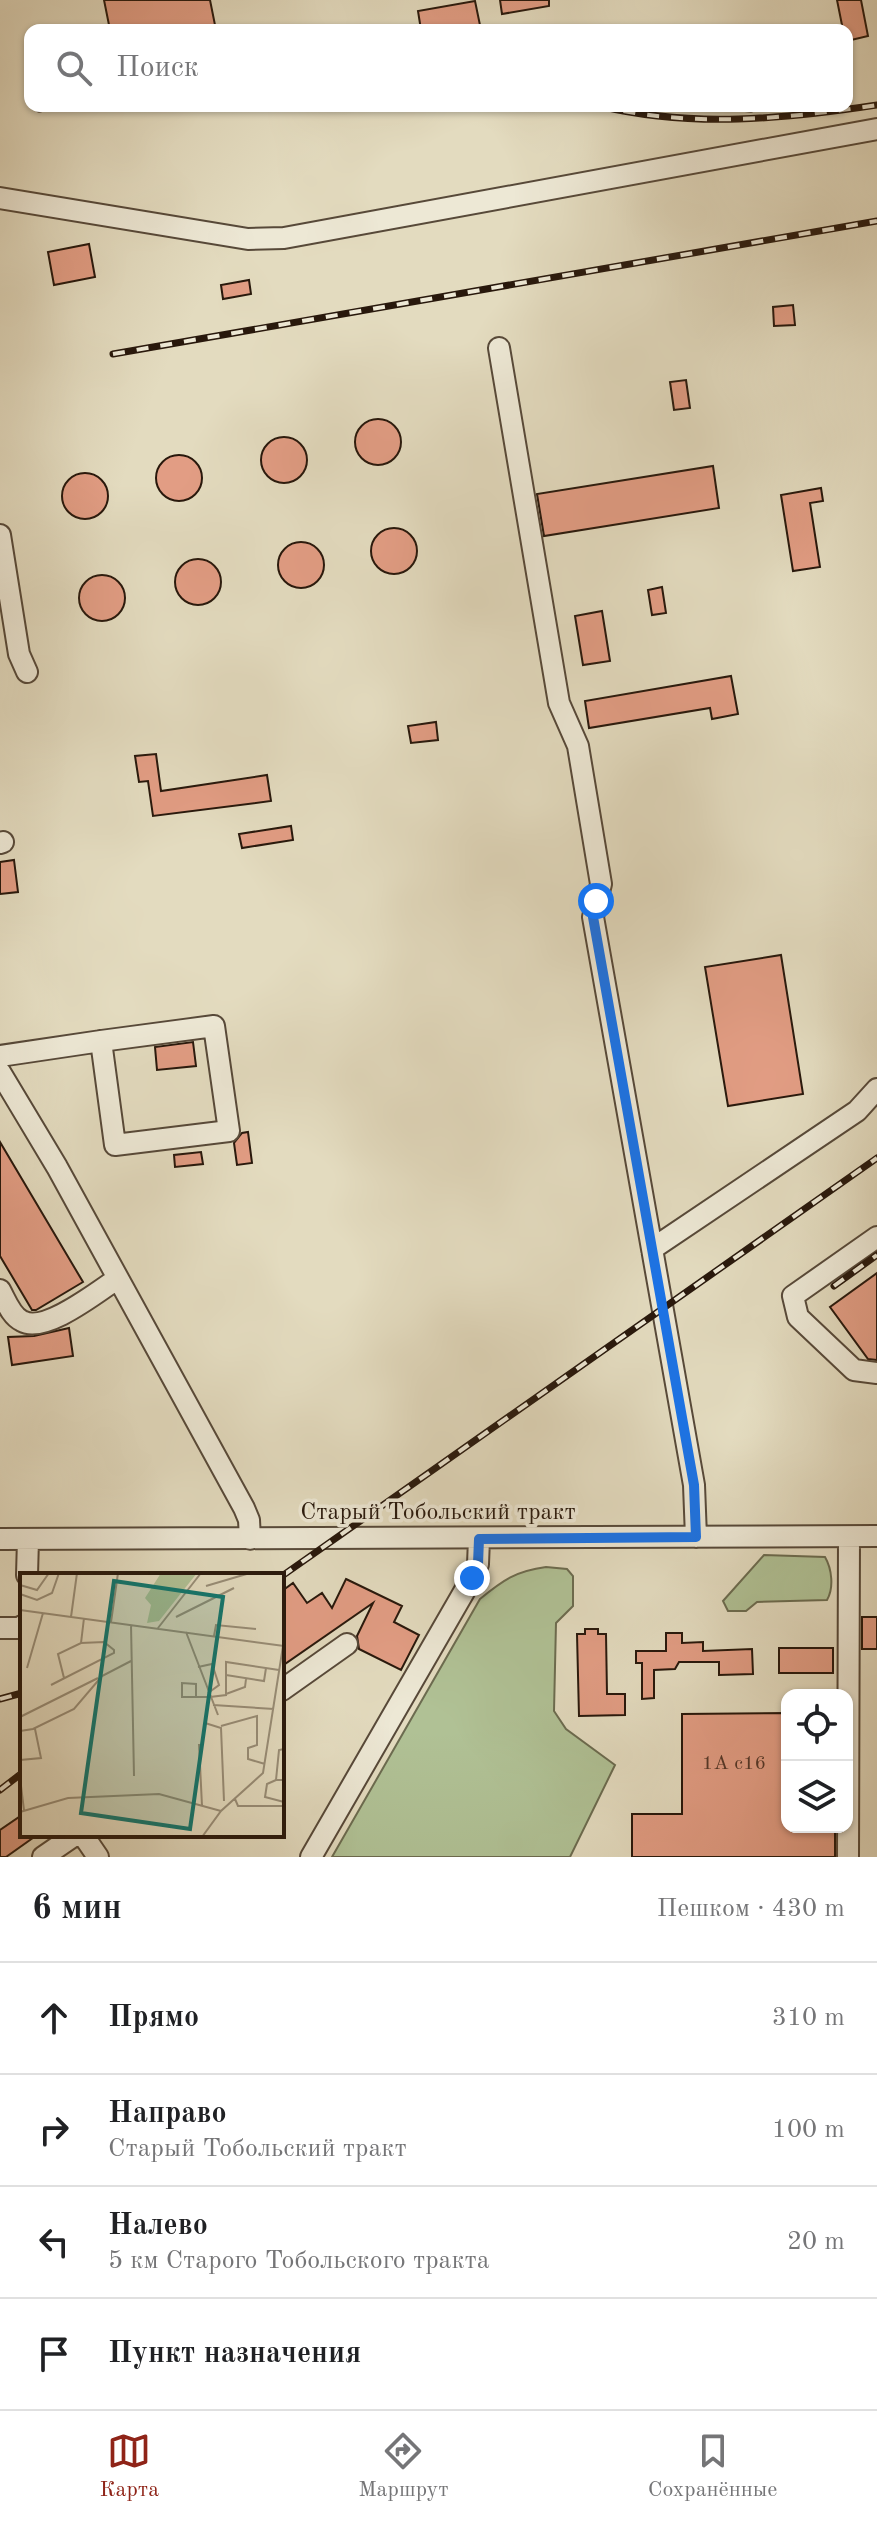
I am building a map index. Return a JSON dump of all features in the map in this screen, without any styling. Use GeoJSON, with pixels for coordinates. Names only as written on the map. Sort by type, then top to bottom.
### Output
{"type":"FeatureCollection","features":[{"type":"Feature","properties":{"kind":"street"},"geometry":{"type":"LineString","coordinates":[[0,198],[248,239],[284,238],[877,129]]}},
{"type":"Feature","properties":{"kind":"street"},"geometry":{"type":"LineString","coordinates":[[499,348],[559,703],[578,746],[601,884],[593,917],[694,1485],[696,1537]]}},
{"type":"Feature","properties":{"kind":"street"},"geometry":{"type":"LineString","coordinates":[[0,535],[19,654],[27,672]]}},
{"type":"Feature","properties":{"kind":"street"},"geometry":{"type":"LineString","coordinates":[[0,1056],[101,1041],[214,1026],[229,1131],[115,1145],[101,1041]]}},
{"type":"Feature","properties":{"kind":"street"},"geometry":{"type":"LineString","coordinates":[[3,1083],[117,1279],[244,1508],[249,1520],[250,1539]]}},
{"type":"Feature","properties":{"kind":"street"},"geometry":{"type":"LineString","coordinates":[[652,1249],[857,1111],[876,1093]]}},
{"type":"Feature","properties":{"kind":"street"},"geometry":{"type":"LineString","coordinates":[[877,1237],[793,1296],[798,1317],[854,1370],[877,1373]]}},
{"type":"Feature","properties":{"kind":"street"},"geometry":{"type":"LineString","coordinates":[[0,1290],[14,1316],[23,1323],[36,1325],[53,1319],[117,1279]]}},
{"type":"Feature","properties":{"kind":"street","name":"Старый Тобольский тракт"},"geometry":{"type":"LineString","coordinates":[[0,1539],[877,1536]]}},
{"type":"Feature","properties":{"kind":"street"},"geometry":{"type":"LineString","coordinates":[[848,1857],[849,1537]]}},
{"type":"Feature","properties":{"kind":"street"},"geometry":{"type":"LineString","coordinates":[[27,1573],[28,1539]]}},
{"type":"Feature","properties":{"kind":"street"},"geometry":{"type":"LineString","coordinates":[[311,1857],[472,1578],[478,1564],[479,1539]]}},
{"type":"Feature","properties":{"kind":"street"},"geometry":{"type":"LineString","coordinates":[[284,1689],[347,1644]]}},
{"type":"Feature","properties":{"kind":"street"},"geometry":{"type":"LineString","coordinates":[[43,1857],[72,1837]]}},
{"type":"Feature","properties":{"kind":"street"},"geometry":{"type":"LineString","coordinates":[[84,1837],[98,1857]]}},
{"type":"Feature","properties":{"kind":"green space"},"geometry":{"type":"Polygon","coordinates":[[[764,1555],[825,1557],[831,1578],[827,1600],[757,1602],[746,1611],[728,1611],[723,1601],[764,1555]]]}},
{"type":"Feature","properties":{"kind":"green space"},"geometry":{"type":"Polygon","coordinates":[[[546,1567],[567,1569],[573,1576],[573,1606],[556,1623],[554,1711],[566,1729],[615,1765],[570,1857],[332,1857],[480,1599],[510,1577],[546,1567]]]}},
{"type":"Feature","properties":{"kind":"building"},"geometry":{"type":"Polygon","coordinates":[[[104,0],[210,0],[215,24],[109,24],[104,0]]]}},
{"type":"Feature","properties":{"kind":"building"},"geometry":{"type":"Polygon","coordinates":[[[500,0],[549,0],[549,6],[502,14],[500,0]]]}},
{"type":"Feature","properties":{"kind":"building"},"geometry":{"type":"Polygon","coordinates":[[[837,0],[861,0],[868,36],[853,40],[853,24],[842,24],[837,0]]]}},
{"type":"Feature","properties":{"kind":"building"},"geometry":{"type":"Polygon","coordinates":[[[475,1],[480,24],[420,24],[418,11],[475,1]]]}},
{"type":"Feature","properties":{"kind":"building"},"geometry":{"type":"Polygon","coordinates":[[[89,244],[95,277],[54,285],[48,252],[89,244]]]}},
{"type":"Feature","properties":{"kind":"building"},"geometry":{"type":"Polygon","coordinates":[[[249,280],[251,294],[223,299],[221,285],[249,280]]]}},
{"type":"Feature","properties":{"kind":"building"},"geometry":{"type":"Polygon","coordinates":[[[793,305],[795,325],[774,326],[773,307],[793,305]]]}},
{"type":"Feature","properties":{"kind":"building"},"geometry":{"type":"Polygon","coordinates":[[[686,380],[690,408],[674,410],[670,382],[686,380]]]}},
{"type":"Feature","properties":{"kind":"building"},"geometry":{"type":"Polygon","coordinates":[[[378,419],[395,425],[401,442],[395,459],[378,465],[361,459],[355,442],[361,425],[378,419]]]}},
{"type":"Feature","properties":{"kind":"building"},"geometry":{"type":"Polygon","coordinates":[[[284,437],[301,443],[307,460],[301,477],[284,483],[267,477],[261,460],[267,443],[284,437]]]}},
{"type":"Feature","properties":{"kind":"building"},"geometry":{"type":"Polygon","coordinates":[[[179,455],[196,461],[202,478],[196,495],[179,501],[162,495],[156,478],[162,461],[179,455]]]}},
{"type":"Feature","properties":{"kind":"building"},"geometry":{"type":"Polygon","coordinates":[[[713,466],[719,508],[544,536],[537,494],[713,466]]]}},
{"type":"Feature","properties":{"kind":"building"},"geometry":{"type":"Polygon","coordinates":[[[85,473],[102,479],[108,496],[102,513],[85,519],[68,513],[62,496],[68,479],[85,473]]]}},
{"type":"Feature","properties":{"kind":"building"},"geometry":{"type":"Polygon","coordinates":[[[821,488],[823,501],[810,503],[820,567],[793,571],[781,495],[821,488]]]}},
{"type":"Feature","properties":{"kind":"building"},"geometry":{"type":"Polygon","coordinates":[[[394,528],[403,529],[410,535],[416,542],[416,560],[410,567],[403,573],[394,574],[385,573],[378,567],[372,560],[371,551],[372,542],[378,535],[385,529],[394,528]]]}},
{"type":"Feature","properties":{"kind":"building"},"geometry":{"type":"Polygon","coordinates":[[[301,542],[318,548],[324,565],[318,582],[301,588],[284,582],[278,565],[284,548],[301,542]]]}},
{"type":"Feature","properties":{"kind":"building"},"geometry":{"type":"Polygon","coordinates":[[[198,559],[215,565],[221,582],[215,599],[198,605],[181,599],[175,582],[181,565],[198,559]]]}},
{"type":"Feature","properties":{"kind":"building"},"geometry":{"type":"Polygon","coordinates":[[[102,575],[119,581],[125,598],[119,615],[102,621],[85,615],[79,598],[85,581],[102,575]]]}},
{"type":"Feature","properties":{"kind":"building"},"geometry":{"type":"Polygon","coordinates":[[[662,587],[666,613],[652,615],[648,590],[662,587]]]}},
{"type":"Feature","properties":{"kind":"building"},"geometry":{"type":"Polygon","coordinates":[[[602,611],[610,661],[583,665],[575,616],[602,611]]]}},
{"type":"Feature","properties":{"kind":"building"},"geometry":{"type":"Polygon","coordinates":[[[731,676],[738,714],[712,719],[710,708],[589,728],[585,701],[731,676]]]}},
{"type":"Feature","properties":{"kind":"building"},"geometry":{"type":"Polygon","coordinates":[[[436,722],[438,740],[411,743],[408,726],[436,722]]]}},
{"type":"Feature","properties":{"kind":"building"},"geometry":{"type":"Polygon","coordinates":[[[156,754],[161,791],[267,775],[271,801],[153,816],[148,781],[139,782],[135,756],[156,754]]]}},
{"type":"Feature","properties":{"kind":"building"},"geometry":{"type":"Polygon","coordinates":[[[291,826],[293,840],[242,848],[239,834],[291,826]]]}},
{"type":"Feature","properties":{"kind":"building"},"geometry":{"type":"Polygon","coordinates":[[[14,860],[18,892],[0,894],[0,862],[14,860]]]}},
{"type":"Feature","properties":{"kind":"building"},"geometry":{"type":"Polygon","coordinates":[[[781,955],[803,1094],[728,1106],[705,967],[781,955]]]}},
{"type":"Feature","properties":{"kind":"building"},"geometry":{"type":"Polygon","coordinates":[[[193,1042],[196,1066],[157,1070],[155,1047],[193,1042]]]}},
{"type":"Feature","properties":{"kind":"building"},"geometry":{"type":"Polygon","coordinates":[[[248,1132],[252,1163],[237,1165],[234,1143],[242,1133],[248,1132]]]}},
{"type":"Feature","properties":{"kind":"building"},"geometry":{"type":"Polygon","coordinates":[[[0,1142],[83,1282],[36,1310],[32,1310],[0,1256],[0,1142]]]}},
{"type":"Feature","properties":{"kind":"building"},"geometry":{"type":"Polygon","coordinates":[[[201,1152],[203,1164],[175,1167],[174,1155],[201,1152]]]}},
{"type":"Feature","properties":{"kind":"building"},"geometry":{"type":"Polygon","coordinates":[[[877,1273],[877,1360],[868,1359],[830,1307],[877,1273]]]}},
{"type":"Feature","properties":{"kind":"building"},"geometry":{"type":"Polygon","coordinates":[[[69,1328],[73,1356],[12,1365],[8,1337],[34,1336],[69,1328]]]}},
{"type":"Feature","properties":{"kind":"building"},"geometry":{"type":"Polygon","coordinates":[[[346,1579],[402,1606],[394,1622],[419,1635],[401,1670],[359,1649],[357,1636],[373,1603],[284,1665],[284,1590],[293,1583],[307,1603],[322,1593],[332,1608],[346,1579]]]}},
{"type":"Feature","properties":{"kind":"building"},"geometry":{"type":"Polygon","coordinates":[[[862,1617],[877,1617],[877,1649],[862,1649],[862,1617]]]}},
{"type":"Feature","properties":{"kind":"building"},"geometry":{"type":"Polygon","coordinates":[[[585,1629],[598,1629],[598,1634],[606,1634],[607,1694],[625,1694],[625,1715],[579,1716],[577,1634],[585,1634],[585,1629]]]}},
{"type":"Feature","properties":{"kind":"building"},"geometry":{"type":"Polygon","coordinates":[[[666,1633],[682,1633],[682,1643],[703,1642],[703,1651],[752,1649],[753,1674],[719,1675],[719,1662],[679,1662],[675,1669],[654,1670],[654,1698],[642,1699],[642,1663],[636,1663],[636,1651],[666,1651],[666,1633]]]}},
{"type":"Feature","properties":{"kind":"building"},"geometry":{"type":"Polygon","coordinates":[[[779,1648],[833,1648],[833,1673],[779,1673],[779,1648]]]}},
{"type":"Feature","properties":{"kind":"building"},"geometry":{"type":"Polygon","coordinates":[[[781,1713],[781,1833],[835,1833],[835,1857],[632,1857],[632,1814],[682,1814],[682,1714],[781,1713]]]}},
{"type":"Feature","properties":{"kind":"building"},"geometry":{"type":"Polygon","coordinates":[[[20,1816],[20,1837],[34,1837],[6,1857],[0,1857],[0,1830],[20,1816]]]}},
{"type":"Feature","properties":{"kind":"railway"},"geometry":{"type":"LineString","coordinates":[[853,108],[877,105]]}},
{"type":"Feature","properties":{"kind":"railway"},"geometry":{"type":"LineString","coordinates":[[629,112],[703,119],[823,112]]}},
{"type":"Feature","properties":{"kind":"railway"},"geometry":{"type":"LineString","coordinates":[[113,354],[877,221]]}},
{"type":"Feature","properties":{"kind":"railway"},"geometry":{"type":"LineString","coordinates":[[284,1575],[877,1158]]}},
{"type":"Feature","properties":{"kind":"railway"},"geometry":{"type":"LineString","coordinates":[[834,1286],[877,1255]]}},
{"type":"Feature","properties":{"kind":"railway"},"geometry":{"type":"LineString","coordinates":[[0,1699],[20,1694]]}},
{"type":"Feature","properties":{"kind":"railway"},"geometry":{"type":"LineString","coordinates":[[0,1790],[20,1775]]}},
{"type":"Feature","properties":{"kind":"route"},"geometry":{"type":"LineString","coordinates":[[472,1578],[478,1564],[479,1539],[696,1537],[694,1485],[593,917],[596,901]]}}]}
